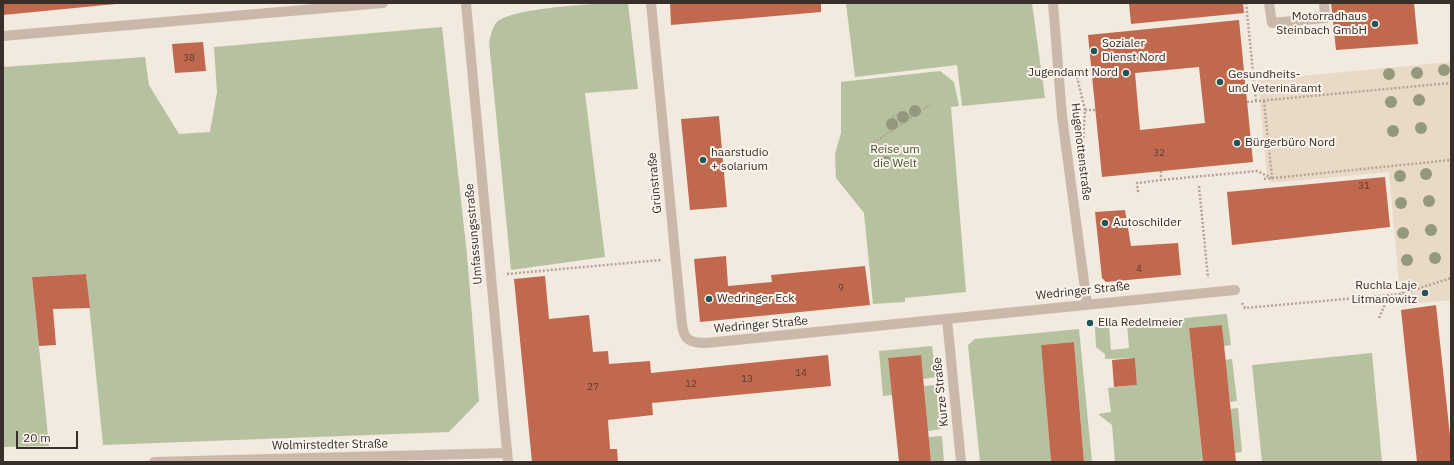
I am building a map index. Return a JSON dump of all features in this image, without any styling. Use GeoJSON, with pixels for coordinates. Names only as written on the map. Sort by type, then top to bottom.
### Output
{"type":"FeatureCollection","features":[{"type":"Feature","properties":{"kind":"street"},"geometry":{"type":"LineString","coordinates":[[3,36],[383,3]]}},
{"type":"Feature","properties":{"kind":"street","name":"Umfassungsstraße"},"geometry":{"type":"LineString","coordinates":[[466,3],[508,458]]}},
{"type":"Feature","properties":{"kind":"street","name":"Grünstraße"},"geometry":{"type":"LineString","coordinates":[[651,3],[675,258],[684,335],[688,340],[706,343]]}},
{"type":"Feature","properties":{"kind":"street","name":"Hugenottenstraße"},"geometry":{"type":"LineString","coordinates":[[1053,3],[1062,116],[1087,304]]}},
{"type":"Feature","properties":{"kind":"street"},"geometry":{"type":"LineString","coordinates":[[1269,3],[1272,23],[1325,18],[1324,3]]}},
{"type":"Feature","properties":{"kind":"street","name":"Wedringer Straße"},"geometry":{"type":"LineString","coordinates":[[706,343],[1235,290]]}},
{"type":"Feature","properties":{"kind":"street","name":"Kurze Straße"},"geometry":{"type":"LineString","coordinates":[[947,319],[962,462]]}},
{"type":"Feature","properties":{"kind":"street","name":"Wolmirstedter Straße"},"geometry":{"type":"LineString","coordinates":[[154,462],[508,458]]}},
{"type":"Feature","properties":{"kind":"path"},"geometry":{"type":"LineString","coordinates":[[1246,3],[1256,101]]}},
{"type":"Feature","properties":{"kind":"path"},"geometry":{"type":"LineString","coordinates":[[1247,102],[1451,83]]}},
{"type":"Feature","properties":{"kind":"path"},"geometry":{"type":"LineString","coordinates":[[1264,101],[1272,178]]}},
{"type":"Feature","properties":{"kind":"path"},"geometry":{"type":"LineString","coordinates":[[870,145],[931,104]]}},
{"type":"Feature","properties":{"kind":"path"},"geometry":{"type":"LineString","coordinates":[[1085,110],[1095,110]]}},
{"type":"Feature","properties":{"kind":"path"},"geometry":{"type":"LineString","coordinates":[[897,127],[891,119],[901,112],[911,118]]}},
{"type":"Feature","properties":{"kind":"path"},"geometry":{"type":"LineString","coordinates":[[1264,179],[1451,160]]}},
{"type":"Feature","properties":{"kind":"path"},"geometry":{"type":"LineString","coordinates":[[1161,171],[1162,180]]}},
{"type":"Feature","properties":{"kind":"path"},"geometry":{"type":"LineString","coordinates":[[1138,192],[1138,183],[1162,180],[1257,171],[1272,178]]}},
{"type":"Feature","properties":{"kind":"path"},"geometry":{"type":"LineString","coordinates":[[1199,186],[1209,292]]}},
{"type":"Feature","properties":{"kind":"path"},"geometry":{"type":"LineString","coordinates":[[490,276],[675,258]]}},
{"type":"Feature","properties":{"kind":"path"},"geometry":{"type":"LineString","coordinates":[[1235,290],[1245,308],[1401,294],[1451,278]]}},
{"type":"Feature","properties":{"kind":"path"},"geometry":{"type":"LineString","coordinates":[[1379,318],[1389,295]]}},
{"type":"Feature","properties":{"kind":"green space"},"geometry":{"type":"Polygon","coordinates":[[[607,3],[628,3],[638,89],[585,93],[605,257],[511,270],[489,42],[493,30],[496,23],[504,18],[516,14],[548,8],[607,3]]]}},
{"type":"Feature","properties":{"kind":"green space"},"geometry":{"type":"Polygon","coordinates":[[[846,3],[1032,3],[1045,98],[962,106],[957,65],[855,77],[846,3]]]}},
{"type":"Feature","properties":{"kind":"green space"},"geometry":{"type":"Polygon","coordinates":[[[442,27],[467,255],[479,401],[449,432],[103,445],[86,274],[32,277],[49,446],[3,447],[3,67],[145,57],[149,85],[179,134],[210,132],[217,92],[214,47],[442,27]]]}},
{"type":"Feature","properties":{"kind":"green space","name":"Reise um die Welt"},"geometry":{"type":"Polygon","coordinates":[[[940,71],[954,82],[959,106],[951,107],[966,292],[905,298],[905,302],[873,304],[864,213],[836,178],[835,154],[841,133],[841,82],[940,71]]]}},
{"type":"Feature","properties":{"kind":"green space"},"geometry":{"type":"Polygon","coordinates":[[[1227,315],[1231,345],[1224,346],[1222,325],[1189,328],[1203,462],[1115,462],[1112,425],[1099,414],[1111,412],[1108,388],[1137,385],[1135,358],[1105,359],[1105,354],[1096,347],[1095,327],[1109,326],[1111,350],[1129,348],[1127,324],[1227,315]]]}},
{"type":"Feature","properties":{"kind":"green space"},"geometry":{"type":"Polygon","coordinates":[[[1079,329],[1092,462],[1084,462],[1074,342],[1041,345],[1051,462],[980,462],[968,345],[975,339],[1079,329]]]}},
{"type":"Feature","properties":{"kind":"green space"},"geometry":{"type":"Polygon","coordinates":[[[932,346],[936,377],[923,379],[920,355],[888,358],[892,395],[883,396],[879,351],[932,346]]]}},
{"type":"Feature","properties":{"kind":"green space"},"geometry":{"type":"Polygon","coordinates":[[[1372,353],[1382,462],[1262,462],[1252,365],[1372,353]]]}},
{"type":"Feature","properties":{"kind":"green space"},"geometry":{"type":"Polygon","coordinates":[[[1232,359],[1237,401],[1230,402],[1225,360],[1232,359]]]}},
{"type":"Feature","properties":{"kind":"green space"},"geometry":{"type":"Polygon","coordinates":[[[936,385],[941,429],[928,431],[924,386],[936,385]]]}},
{"type":"Feature","properties":{"kind":"green space"},"geometry":{"type":"Polygon","coordinates":[[[1238,408],[1242,452],[1235,453],[1230,409],[1238,408]]]}},
{"type":"Feature","properties":{"kind":"green space"},"geometry":{"type":"Polygon","coordinates":[[[942,436],[944,462],[931,462],[928,437],[942,436]]]}},
{"type":"Feature","properties":{"kind":"shaded area"},"geometry":{"type":"Polygon","coordinates":[[[1451,62],[1451,300],[1401,305],[1389,172],[1270,183],[1270,178],[1267,178],[1258,80],[1451,62]]]}},
{"type":"Feature","properties":{"kind":"building"},"geometry":{"type":"Polygon","coordinates":[[[3,3],[116,3],[116,4],[3,15],[3,3]]]}},
{"type":"Feature","properties":{"kind":"building"},"geometry":{"type":"Polygon","coordinates":[[[670,3],[821,3],[821,12],[671,25],[670,3]]]}},
{"type":"Feature","properties":{"kind":"building"},"geometry":{"type":"Polygon","coordinates":[[[1129,3],[1243,3],[1244,13],[1131,24],[1129,3]]]}},
{"type":"Feature","properties":{"kind":"building","name":"Motorradhaus Steinbach GmbH"},"geometry":{"type":"Polygon","coordinates":[[[1331,3],[1414,3],[1418,44],[1336,50],[1331,3]]]}},
{"type":"Feature","properties":{"kind":"building"},"geometry":{"type":"Polygon","coordinates":[[[1239,20],[1253,162],[1102,177],[1088,35],[1239,20]],[[1199,67],[1135,73],[1140,130],[1205,123],[1199,67]]]}},
{"type":"Feature","properties":{"kind":"building"},"geometry":{"type":"Polygon","coordinates":[[[203,42],[206,71],[175,73],[172,44],[203,42]]]}},
{"type":"Feature","properties":{"kind":"building"},"geometry":{"type":"Polygon","coordinates":[[[719,116],[727,207],[690,210],[681,119],[719,116]]]}},
{"type":"Feature","properties":{"kind":"building"},"geometry":{"type":"Polygon","coordinates":[[[1385,177],[1390,227],[1232,245],[1227,192],[1385,177]]]}},
{"type":"Feature","properties":{"kind":"building"},"geometry":{"type":"Polygon","coordinates":[[[1125,210],[1131,246],[1178,243],[1181,275],[1106,282],[1102,278],[1095,212],[1125,210]]]}},
{"type":"Feature","properties":{"kind":"building"},"geometry":{"type":"Polygon","coordinates":[[[726,256],[728,286],[772,282],[771,275],[865,266],[870,305],[700,322],[694,259],[726,256]]]}},
{"type":"Feature","properties":{"kind":"building"},"geometry":{"type":"Polygon","coordinates":[[[86,274],[90,308],[53,309],[56,345],[39,346],[32,277],[86,274]]]}},
{"type":"Feature","properties":{"kind":"building"},"geometry":{"type":"Polygon","coordinates":[[[545,276],[549,319],[589,315],[593,352],[608,351],[609,364],[650,361],[651,373],[828,355],[831,386],[652,403],[653,415],[608,420],[610,449],[617,449],[618,462],[532,462],[514,279],[545,276]]]}},
{"type":"Feature","properties":{"kind":"building"},"geometry":{"type":"Polygon","coordinates":[[[1436,305],[1451,445],[1451,462],[1417,462],[1401,310],[1436,305]]]}},
{"type":"Feature","properties":{"kind":"building"},"geometry":{"type":"Polygon","coordinates":[[[1222,325],[1236,462],[1203,462],[1189,328],[1222,325]]]}},
{"type":"Feature","properties":{"kind":"building"},"geometry":{"type":"Polygon","coordinates":[[[1074,342],[1084,462],[1051,462],[1041,345],[1074,342]]]}},
{"type":"Feature","properties":{"kind":"building"},"geometry":{"type":"Polygon","coordinates":[[[921,355],[931,462],[899,462],[888,358],[921,355]]]}},
{"type":"Feature","properties":{"kind":"building"},"geometry":{"type":"Polygon","coordinates":[[[1135,358],[1137,385],[1114,387],[1112,360],[1135,358]]]}},
{"type":"Feature","properties":{"kind":"place","name":"Motorradhaus Steinbach GmbH"},"geometry":{"type":"Point","coordinates":[1375,24]}},
{"type":"Feature","properties":{"kind":"place","name":"Sozialer Dienst Nord"},"geometry":{"type":"Point","coordinates":[1094,51]}},
{"type":"Feature","properties":{"kind":"place","name":"Jugendamt Nord"},"geometry":{"type":"Point","coordinates":[1126,73]}},
{"type":"Feature","properties":{"kind":"place","name":"Gesundheits- und Veterinäramt"},"geometry":{"type":"Point","coordinates":[1220,82]}},
{"type":"Feature","properties":{"kind":"place","name":"Bürgerbüro Nord"},"geometry":{"type":"Point","coordinates":[1237,143]}},
{"type":"Feature","properties":{"kind":"place","name":"haarstudio + solarium"},"geometry":{"type":"Point","coordinates":[703,160]}},
{"type":"Feature","properties":{"kind":"place","name":"Autoschilder"},"geometry":{"type":"Point","coordinates":[1105,223]}},
{"type":"Feature","properties":{"kind":"place","name":"Ruchla Laje Litmanowitz"},"geometry":{"type":"Point","coordinates":[1425,293]}},
{"type":"Feature","properties":{"kind":"place","name":"Wedringer Eck"},"geometry":{"type":"Point","coordinates":[709,299]}},
{"type":"Feature","properties":{"kind":"place","name":"Ella Redelmeier"},"geometry":{"type":"Point","coordinates":[1090,323]}}]}
